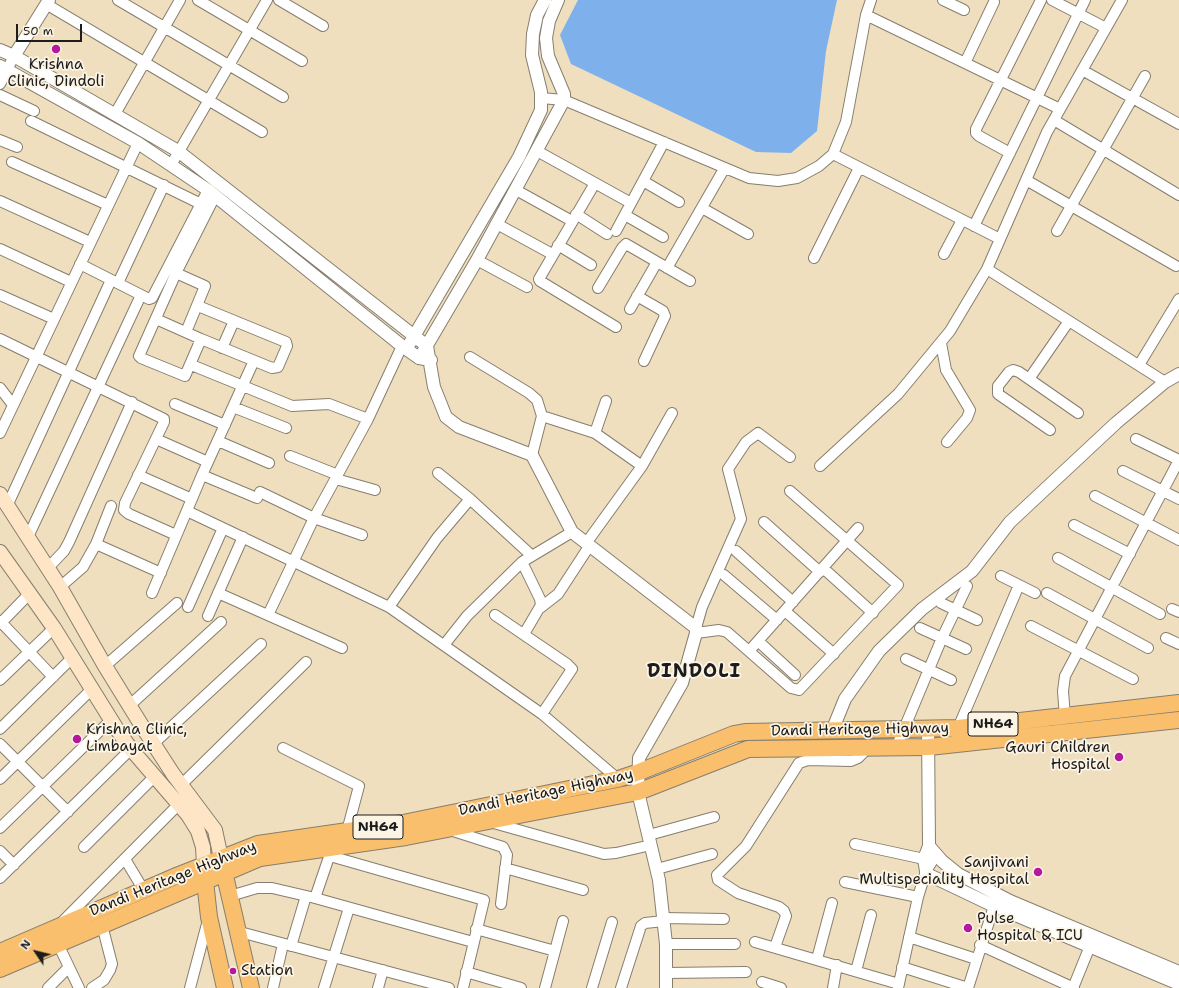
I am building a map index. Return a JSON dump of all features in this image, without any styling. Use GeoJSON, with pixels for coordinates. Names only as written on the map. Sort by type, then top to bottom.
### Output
{"type":"FeatureCollection","features":[{"type":"Feature","properties":{"kind":"main road"},"geometry":{"type":"LineString","coordinates":[[4,499],[47,569],[60,587],[105,666],[153,744],[181,785],[215,830],[224,874],[240,932],[251,988]]}},
{"type":"Feature","properties":{"kind":"main road"},"geometry":{"type":"LineString","coordinates":[[0,552],[54,628],[111,720],[131,749],[179,804],[198,831],[203,847],[204,882],[209,917],[225,988]]}},
{"type":"Feature","properties":{"kind":"main road","name":"Dandi Heritage Highway"},"geometry":{"type":"LineString","coordinates":[[0,952],[144,889],[258,844],[403,823],[618,779],[734,734],[958,728],[1179,703]]}},
{"type":"Feature","properties":{"kind":"main road","name":"Dandi Heritage Highway"},"geometry":{"type":"LineString","coordinates":[[638,792],[748,749],[802,747],[929,747],[1179,720]]}},
{"type":"Feature","properties":{"kind":"main road","name":"NH64"},"geometry":{"type":"LineString","coordinates":[[0,969],[260,858],[331,852],[638,792]]}},
{"type":"Feature","properties":{"kind":"street"},"geometry":{"type":"LineString","coordinates":[[118,0],[282,97]]}},
{"type":"Feature","properties":{"kind":"street"},"geometry":{"type":"LineString","coordinates":[[115,114],[180,0]]}},
{"type":"Feature","properties":{"kind":"street"},"geometry":{"type":"LineString","coordinates":[[198,0],[302,61]]}},
{"type":"Feature","properties":{"kind":"street"},"geometry":{"type":"LineString","coordinates":[[171,165],[267,0]]}},
{"type":"Feature","properties":{"kind":"street"},"geometry":{"type":"LineString","coordinates":[[278,0],[323,26]]}},
{"type":"Feature","properties":{"kind":"street"},"geometry":{"type":"LineString","coordinates":[[268,615],[314,518],[368,419],[404,348],[415,337],[528,141],[541,110],[541,92],[532,55],[532,34],[537,15],[545,0]]}},
{"type":"Feature","properties":{"kind":"street"},"geometry":{"type":"LineString","coordinates":[[558,0],[549,21],[546,38],[548,56],[564,94],[564,100],[516,190],[427,346],[425,359],[446,417],[459,427],[532,455],[572,532],[588,543],[696,630],[724,630],[732,634],[796,690],[804,687],[898,585],[790,491]]}},
{"type":"Feature","properties":{"kind":"street"},"geometry":{"type":"LineString","coordinates":[[541,98],[564,100],[724,169],[749,178],[778,181],[797,178],[820,166],[833,154],[846,122],[866,15],[871,0]]}},
{"type":"Feature","properties":{"kind":"street"},"geometry":{"type":"LineString","coordinates":[[943,0],[964,10]]}},
{"type":"Feature","properties":{"kind":"street"},"geometry":{"type":"LineString","coordinates":[[1010,153],[976,133],[976,128],[1041,0]]}},
{"type":"Feature","properties":{"kind":"street"},"geometry":{"type":"LineString","coordinates":[[1052,0],[1106,28]]}},
{"type":"Feature","properties":{"kind":"street"},"geometry":{"type":"LineString","coordinates":[[974,226],[1086,0]]}},
{"type":"Feature","properties":{"kind":"street"},"geometry":{"type":"LineString","coordinates":[[820,466],[898,394],[950,331],[987,268],[1054,120],[1122,0]]}},
{"type":"Feature","properties":{"kind":"street"},"geometry":{"type":"LineString","coordinates":[[0,84],[4,67],[14,56],[48,2],[144,62],[262,132]]}},
{"type":"Feature","properties":{"kind":"street"},"geometry":{"type":"LineString","coordinates":[[965,63],[994,2]]}},
{"type":"Feature","properties":{"kind":"street"},"geometry":{"type":"LineString","coordinates":[[866,15],[1001,79],[1060,109]]}},
{"type":"Feature","properties":{"kind":"street"},"geometry":{"type":"LineString","coordinates":[[0,50],[14,56],[178,151],[427,346]]}},
{"type":"Feature","properties":{"kind":"street"},"geometry":{"type":"LineString","coordinates":[[4,67],[138,143],[171,165],[211,193],[404,348],[425,359]]}},
{"type":"Feature","properties":{"kind":"street"},"geometry":{"type":"LineString","coordinates":[[1082,70],[1179,124]]}},
{"type":"Feature","properties":{"kind":"street"},"geometry":{"type":"LineString","coordinates":[[1057,230],[1145,76]]}},
{"type":"Feature","properties":{"kind":"street"},"geometry":{"type":"LineString","coordinates":[[0,95],[34,111]]}},
{"type":"Feature","properties":{"kind":"street"},"geometry":{"type":"LineString","coordinates":[[1054,120],[1179,195]]}},
{"type":"Feature","properties":{"kind":"street"},"geometry":{"type":"LineString","coordinates":[[31,122],[201,204]]}},
{"type":"Feature","properties":{"kind":"street"},"geometry":{"type":"LineString","coordinates":[[0,140],[17,147]]}},
{"type":"Feature","properties":{"kind":"street"},"geometry":{"type":"LineString","coordinates":[[516,190],[574,218],[611,232],[625,215],[664,142]]}},
{"type":"Feature","properties":{"kind":"street"},"geometry":{"type":"LineString","coordinates":[[0,433],[138,143]]}},
{"type":"Feature","properties":{"kind":"street"},"geometry":{"type":"LineString","coordinates":[[537,151],[631,202]]}},
{"type":"Feature","properties":{"kind":"street"},"geometry":{"type":"LineString","coordinates":[[833,154],[1000,239]]}},
{"type":"Feature","properties":{"kind":"street"},"geometry":{"type":"LineString","coordinates":[[12,162],[108,205]]}},
{"type":"Feature","properties":{"kind":"street"},"geometry":{"type":"LineString","coordinates":[[814,258],[859,168]]}},
{"type":"Feature","properties":{"kind":"street"},"geometry":{"type":"LineString","coordinates":[[667,268],[724,169]]}},
{"type":"Feature","properties":{"kind":"street"},"geometry":{"type":"LineString","coordinates":[[1026,180],[1176,266]]}},
{"type":"Feature","properties":{"kind":"street"},"geometry":{"type":"LineString","coordinates":[[643,181],[679,202]]}},
{"type":"Feature","properties":{"kind":"street"},"geometry":{"type":"LineString","coordinates":[[595,183],[539,277],[540,281],[616,327]]}},
{"type":"Feature","properties":{"kind":"street"},"geometry":{"type":"LineString","coordinates":[[4,499],[164,185]]}},
{"type":"Feature","properties":{"kind":"street"},"geometry":{"type":"LineString","coordinates":[[80,264],[149,299],[154,296],[201,204],[211,193]]}},
{"type":"Feature","properties":{"kind":"street"},"geometry":{"type":"LineString","coordinates":[[201,339],[186,374],[182,376],[140,358],[139,352],[156,319],[211,193]]}},
{"type":"Feature","properties":{"kind":"street"},"geometry":{"type":"LineString","coordinates":[[0,201],[90,242]]}},
{"type":"Feature","properties":{"kind":"street"},"geometry":{"type":"LineString","coordinates":[[702,208],[748,234]]}},
{"type":"Feature","properties":{"kind":"street"},"geometry":{"type":"LineString","coordinates":[[625,215],[663,237]]}},
{"type":"Feature","properties":{"kind":"street"},"geometry":{"type":"LineString","coordinates":[[944,254],[962,220]]}},
{"type":"Feature","properties":{"kind":"street"},"geometry":{"type":"LineString","coordinates":[[497,224],[552,254]]}},
{"type":"Feature","properties":{"kind":"street"},"geometry":{"type":"LineString","coordinates":[[598,288],[623,245],[628,244],[690,281]]}},
{"type":"Feature","properties":{"kind":"street"},"geometry":{"type":"LineString","coordinates":[[558,245],[591,265]]}},
{"type":"Feature","properties":{"kind":"street"},"geometry":{"type":"LineString","coordinates":[[0,249],[71,282]]}},
{"type":"Feature","properties":{"kind":"street"},"geometry":{"type":"LineString","coordinates":[[477,260],[527,287]]}},
{"type":"Feature","properties":{"kind":"street"},"geometry":{"type":"LineString","coordinates":[[630,309],[657,262]]}},
{"type":"Feature","properties":{"kind":"street"},"geometry":{"type":"LineString","coordinates":[[987,268],[1160,378]]}},
{"type":"Feature","properties":{"kind":"street"},"geometry":{"type":"LineString","coordinates":[[176,273],[205,285],[198,306],[186,332]]}},
{"type":"Feature","properties":{"kind":"street"},"geometry":{"type":"LineString","coordinates":[[0,295],[54,319]]}},
{"type":"Feature","properties":{"kind":"street"},"geometry":{"type":"LineString","coordinates":[[28,537],[141,295]]}},
{"type":"Feature","properties":{"kind":"street"},"geometry":{"type":"LineString","coordinates":[[637,296],[663,311],[665,316],[644,361]]}},
{"type":"Feature","properties":{"kind":"street"},"geometry":{"type":"LineString","coordinates":[[1140,366],[1179,299]]}},
{"type":"Feature","properties":{"kind":"street"},"geometry":{"type":"LineString","coordinates":[[156,319],[272,368],[276,368],[280,365],[287,346],[286,342],[198,306]]}},
{"type":"Feature","properties":{"kind":"street"},"geometry":{"type":"LineString","coordinates":[[222,348],[234,320]]}},
{"type":"Feature","properties":{"kind":"street"},"geometry":{"type":"LineString","coordinates":[[1029,378],[1069,321]]}},
{"type":"Feature","properties":{"kind":"street"},"geometry":{"type":"LineString","coordinates":[[0,339],[164,418],[164,422],[124,503],[124,510],[129,514],[176,535]]}},
{"type":"Feature","properties":{"kind":"street"},"geometry":{"type":"LineString","coordinates":[[941,343],[946,370],[970,410],[967,418],[947,442]]}},
{"type":"Feature","properties":{"kind":"street"},"geometry":{"type":"LineString","coordinates":[[470,357],[533,396],[542,416],[532,455]]}},
{"type":"Feature","properties":{"kind":"street"},"geometry":{"type":"LineString","coordinates":[[152,593],[202,475],[252,365]]}},
{"type":"Feature","properties":{"kind":"street"},"geometry":{"type":"LineString","coordinates":[[194,366],[242,387],[292,406],[325,404],[368,419]]}},
{"type":"Feature","properties":{"kind":"street"},"geometry":{"type":"LineString","coordinates":[[1050,430],[1000,396],[997,392],[998,386],[1013,370],[1029,378],[1078,413]]}},
{"type":"Feature","properties":{"kind":"street"},"geometry":{"type":"LineString","coordinates":[[832,731],[845,699],[879,651],[922,609],[972,571],[1010,522],[1116,423],[1160,378],[1179,374]]}},
{"type":"Feature","properties":{"kind":"street"},"geometry":{"type":"LineString","coordinates":[[0,388],[13,405]]}},
{"type":"Feature","properties":{"kind":"street"},"geometry":{"type":"LineString","coordinates":[[595,433],[606,401]]}},
{"type":"Feature","properties":{"kind":"street"},"geometry":{"type":"LineString","coordinates":[[47,569],[66,547],[132,402]]}},
{"type":"Feature","properties":{"kind":"street"},"geometry":{"type":"LineString","coordinates":[[175,404],[225,425]]}},
{"type":"Feature","properties":{"kind":"street"},"geometry":{"type":"LineString","coordinates":[[233,407],[286,428]]}},
{"type":"Feature","properties":{"kind":"street"},"geometry":{"type":"LineString","coordinates":[[524,634],[540,608],[558,594],[588,543],[642,466],[672,413]]}},
{"type":"Feature","properties":{"kind":"street"},"geometry":{"type":"LineString","coordinates":[[542,416],[595,433],[642,466]]}},
{"type":"Feature","properties":{"kind":"street"},"geometry":{"type":"LineString","coordinates":[[666,988],[666,944],[657,869],[638,792],[640,758],[682,683],[702,607],[741,519],[728,469],[746,442],[758,433],[790,457]]}},
{"type":"Feature","properties":{"kind":"street"},"geometry":{"type":"LineString","coordinates":[[156,439],[208,462]]}},
{"type":"Feature","properties":{"kind":"street"},"geometry":{"type":"LineString","coordinates":[[1065,717],[1063,682],[1179,460],[1136,439]]}},
{"type":"Feature","properties":{"kind":"street"},"geometry":{"type":"LineString","coordinates":[[218,441],[269,463]]}},
{"type":"Feature","properties":{"kind":"street"},"geometry":{"type":"LineString","coordinates":[[290,456],[337,477],[375,490]]}},
{"type":"Feature","properties":{"kind":"street"},"geometry":{"type":"LineString","coordinates":[[1123,471],[1179,499]]}},
{"type":"Feature","properties":{"kind":"street"},"geometry":{"type":"LineString","coordinates":[[438,473],[470,499],[531,555]]}},
{"type":"Feature","properties":{"kind":"street"},"geometry":{"type":"LineString","coordinates":[[138,475],[192,498]]}},
{"type":"Feature","properties":{"kind":"street"},"geometry":{"type":"LineString","coordinates":[[202,475],[259,495],[314,518],[362,535]]}},
{"type":"Feature","properties":{"kind":"street"},"geometry":{"type":"LineString","coordinates":[[1095,496],[1179,540]]}},
{"type":"Feature","properties":{"kind":"street"},"geometry":{"type":"LineString","coordinates":[[389,607],[437,538],[470,499]]}},
{"type":"Feature","properties":{"kind":"street"},"geometry":{"type":"LineString","coordinates":[[60,587],[83,567],[96,544],[111,506]]}},
{"type":"Feature","properties":{"kind":"street"},"geometry":{"type":"LineString","coordinates":[[187,511],[389,607],[542,714],[618,779]]}},
{"type":"Feature","properties":{"kind":"street"},"geometry":{"type":"LineString","coordinates":[[764,522],[873,612]]}},
{"type":"Feature","properties":{"kind":"street"},"geometry":{"type":"LineString","coordinates":[[1074,525],[1130,554]]}},
{"type":"Feature","properties":{"kind":"street"},"geometry":{"type":"LineString","coordinates":[[188,607],[223,528]]}},
{"type":"Feature","properties":{"kind":"street"},"geometry":{"type":"LineString","coordinates":[[750,650],[858,528]]}},
{"type":"Feature","properties":{"kind":"street"},"geometry":{"type":"LineString","coordinates":[[444,645],[467,616],[522,562],[531,555],[572,532]]}},
{"type":"Feature","properties":{"kind":"street"},"geometry":{"type":"LineString","coordinates":[[208,616],[243,537]]}},
{"type":"Feature","properties":{"kind":"street"},"geometry":{"type":"LineString","coordinates":[[96,544],[161,573]]}},
{"type":"Feature","properties":{"kind":"street"},"geometry":{"type":"LineString","coordinates":[[736,551],[793,602]]}},
{"type":"Feature","properties":{"kind":"street"},"geometry":{"type":"LineString","coordinates":[[1058,558],[1160,614]]}},
{"type":"Feature","properties":{"kind":"street"},"geometry":{"type":"LineString","coordinates":[[522,562],[540,599],[540,608]]}},
{"type":"Feature","properties":{"kind":"street"},"geometry":{"type":"LineString","coordinates":[[724,575],[777,620]]}},
{"type":"Feature","properties":{"kind":"street"},"geometry":{"type":"LineString","coordinates":[[1001,576],[1035,593]]}},
{"type":"Feature","properties":{"kind":"street"},"geometry":{"type":"LineString","coordinates":[[958,728],[1019,585]]}},
{"type":"Feature","properties":{"kind":"street"},"geometry":{"type":"LineString","coordinates":[[896,748],[928,669],[967,586]]}},
{"type":"Feature","properties":{"kind":"street"},"geometry":{"type":"LineString","coordinates":[[30,593],[0,623],[53,677]]}},
{"type":"Feature","properties":{"kind":"street"},"geometry":{"type":"LineString","coordinates":[[218,593],[342,648]]}},
{"type":"Feature","properties":{"kind":"street"},"geometry":{"type":"LineString","coordinates":[[1047,593],[1148,648]]}},
{"type":"Feature","properties":{"kind":"street"},"geometry":{"type":"LineString","coordinates":[[105,666],[177,603]]}},
{"type":"Feature","properties":{"kind":"street"},"geometry":{"type":"LineString","coordinates":[[941,603],[977,620]]}},
{"type":"Feature","properties":{"kind":"street"},"geometry":{"type":"LineString","coordinates":[[785,611],[834,654]]}},
{"type":"Feature","properties":{"kind":"street"},"geometry":{"type":"LineString","coordinates":[[495,615],[568,664],[572,669],[542,714]]}},
{"type":"Feature","properties":{"kind":"street"},"geometry":{"type":"LineString","coordinates":[[129,706],[221,622]]}},
{"type":"Feature","properties":{"kind":"street"},"geometry":{"type":"LineString","coordinates":[[1031,626],[1133,679]]}},
{"type":"Feature","properties":{"kind":"street"},"geometry":{"type":"LineString","coordinates":[[0,680],[54,628]]}},
{"type":"Feature","properties":{"kind":"street"},"geometry":{"type":"LineString","coordinates":[[920,628],[966,649]]}},
{"type":"Feature","properties":{"kind":"street"},"geometry":{"type":"LineString","coordinates":[[1166,638],[1179,644]]}},
{"type":"Feature","properties":{"kind":"street"},"geometry":{"type":"LineString","coordinates":[[758,641],[795,675]]}},
{"type":"Feature","properties":{"kind":"street"},"geometry":{"type":"LineString","coordinates":[[153,744],[260,644]]}},
{"type":"Feature","properties":{"kind":"street"},"geometry":{"type":"LineString","coordinates":[[0,729],[72,658]]}},
{"type":"Feature","properties":{"kind":"street"},"geometry":{"type":"LineString","coordinates":[[906,659],[951,680]]}},
{"type":"Feature","properties":{"kind":"street"},"geometry":{"type":"LineString","coordinates":[[181,785],[306,662]]}},
{"type":"Feature","properties":{"kind":"street"},"geometry":{"type":"LineString","coordinates":[[0,779],[92,689]]}},
{"type":"Feature","properties":{"kind":"street"},"geometry":{"type":"LineString","coordinates":[[0,828],[111,720]]}},
{"type":"Feature","properties":{"kind":"street"},"geometry":{"type":"LineString","coordinates":[[754,942],[837,965],[898,986],[925,865],[932,850],[928,729]]}},
{"type":"Feature","properties":{"kind":"street"},"geometry":{"type":"LineString","coordinates":[[0,744],[68,812]]}},
{"type":"Feature","properties":{"kind":"street"},"geometry":{"type":"LineString","coordinates":[[283,748],[359,786],[347,831]]}},
{"type":"Feature","properties":{"kind":"street"},"geometry":{"type":"LineString","coordinates":[[775,947],[786,916],[784,910],[738,892],[718,880],[717,875],[746,846],[799,763],[808,760],[851,761],[858,758],[868,748]]}},
{"type":"Feature","properties":{"kind":"street"},"geometry":{"type":"LineString","coordinates":[[0,878],[131,749]]}},
{"type":"Feature","properties":{"kind":"street"},"geometry":{"type":"LineString","coordinates":[[84,847],[155,776]]}},
{"type":"Feature","properties":{"kind":"street"},"geometry":{"type":"LineString","coordinates":[[59,925],[179,804]]}},
{"type":"Feature","properties":{"kind":"street"},"geometry":{"type":"LineString","coordinates":[[487,822],[596,853],[616,853],[714,817]]}},
{"type":"Feature","properties":{"kind":"street"},"geometry":{"type":"LineString","coordinates":[[448,829],[503,847],[507,855],[501,904]]}},
{"type":"Feature","properties":{"kind":"street"},"geometry":{"type":"LineString","coordinates":[[855,844],[925,865],[937,880],[994,906],[1179,972]]}},
{"type":"Feature","properties":{"kind":"street"},"geometry":{"type":"LineString","coordinates":[[932,850],[958,874],[1179,984]]}},
{"type":"Feature","properties":{"kind":"street"},"geometry":{"type":"LineString","coordinates":[[0,851],[14,864]]}},
{"type":"Feature","properties":{"kind":"street"},"geometry":{"type":"LineString","coordinates":[[273,988],[287,945],[331,852],[483,898],[484,903],[472,942],[462,988]]}},
{"type":"Feature","properties":{"kind":"street"},"geometry":{"type":"LineString","coordinates":[[657,869],[712,854]]}},
{"type":"Feature","properties":{"kind":"street"},"geometry":{"type":"LineString","coordinates":[[125,859],[144,889]]}},
{"type":"Feature","properties":{"kind":"street"},"geometry":{"type":"LineString","coordinates":[[505,868],[583,890]]}},
{"type":"Feature","properties":{"kind":"street"},"geometry":{"type":"LineString","coordinates":[[845,882],[918,897]]}},
{"type":"Feature","properties":{"kind":"street"},"geometry":{"type":"LineString","coordinates":[[230,896],[262,887],[311,897],[472,942]]}},
{"type":"Feature","properties":{"kind":"street"},"geometry":{"type":"LineString","coordinates":[[817,960],[832,903]]}},
{"type":"Feature","properties":{"kind":"street"},"geometry":{"type":"LineString","coordinates":[[902,967],[968,988],[980,946],[994,906]]}},
{"type":"Feature","properties":{"kind":"street"},"geometry":{"type":"LineString","coordinates":[[324,988],[349,908]]}},
{"type":"Feature","properties":{"kind":"street"},"geometry":{"type":"LineString","coordinates":[[856,971],[871,915]]}},
{"type":"Feature","properties":{"kind":"street"},"geometry":{"type":"LineString","coordinates":[[190,988],[209,917]]}},
{"type":"Feature","properties":{"kind":"street"},"geometry":{"type":"LineString","coordinates":[[621,988],[640,926],[645,923],[664,919],[724,918]]}},
{"type":"Feature","properties":{"kind":"street"},"geometry":{"type":"LineString","coordinates":[[545,988],[563,921]]}},
{"type":"Feature","properties":{"kind":"street"},"geometry":{"type":"LineString","coordinates":[[592,988],[612,922]]}},
{"type":"Feature","properties":{"kind":"street"},"geometry":{"type":"LineString","coordinates":[[92,988],[104,980],[112,964],[102,925]]}},
{"type":"Feature","properties":{"kind":"street"},"geometry":{"type":"LineString","coordinates":[[476,929],[555,951]]}},
{"type":"Feature","properties":{"kind":"street"},"geometry":{"type":"LineString","coordinates":[[240,932],[383,970],[435,986],[449,988]]}},
{"type":"Feature","properties":{"kind":"street"},"geometry":{"type":"LineString","coordinates":[[909,937],[976,959]]}},
{"type":"Feature","properties":{"kind":"street"},"geometry":{"type":"LineString","coordinates":[[980,946],[1074,988],[1091,940]]}},
{"type":"Feature","properties":{"kind":"street"},"geometry":{"type":"LineString","coordinates":[[58,944],[79,988]]}},
{"type":"Feature","properties":{"kind":"street"},"geometry":{"type":"LineString","coordinates":[[666,944],[734,944]]}},
{"type":"Feature","properties":{"kind":"street"},"geometry":{"type":"LineString","coordinates":[[833,988],[837,965]]}},
{"type":"Feature","properties":{"kind":"street"},"geometry":{"type":"LineString","coordinates":[[48,988],[69,966]]}},
{"type":"Feature","properties":{"kind":"street"},"geometry":{"type":"LineString","coordinates":[[378,988],[383,970]]}},
{"type":"Feature","properties":{"kind":"street"},"geometry":{"type":"LineString","coordinates":[[466,972],[522,988]]}},
{"type":"Feature","properties":{"kind":"street"},"geometry":{"type":"LineString","coordinates":[[666,973],[746,972]]}},
{"type":"Feature","properties":{"kind":"street"},"geometry":{"type":"LineString","coordinates":[[762,982],[781,988]]}},
{"type":"Feature","properties":{"kind":"water"},"geometry":{"type":"Polygon","coordinates":[[[578,0],[837,0],[826,51],[817,131],[791,153],[756,152],[571,64],[560,35],[578,0]]]}},
{"type":"Feature","properties":{"kind":"place","name":"Krishna Clinic, Dindoli"},"geometry":{"type":"Point","coordinates":[56,49]}},
{"type":"Feature","properties":{"kind":"place","name":"Krishna Clinic, Limbayat"},"geometry":{"type":"Point","coordinates":[77,739]}},
{"type":"Feature","properties":{"kind":"place","name":"Gauri Children Hospital"},"geometry":{"type":"Point","coordinates":[1119,757]}},
{"type":"Feature","properties":{"kind":"place","name":"Sanjivani Multispeciality Hospital"},"geometry":{"type":"Point","coordinates":[1038,872]}},
{"type":"Feature","properties":{"kind":"place","name":"Pulse Hospital & ICU"},"geometry":{"type":"Point","coordinates":[968,928]}},
{"type":"Feature","properties":{"kind":"place","name":"Station"},"geometry":{"type":"Point","coordinates":[233,971]}},
{"type":"Feature","properties":{"kind":"district","name":"DINDOLI"},"geometry":{"type":"Point","coordinates":[694,672]}}]}
